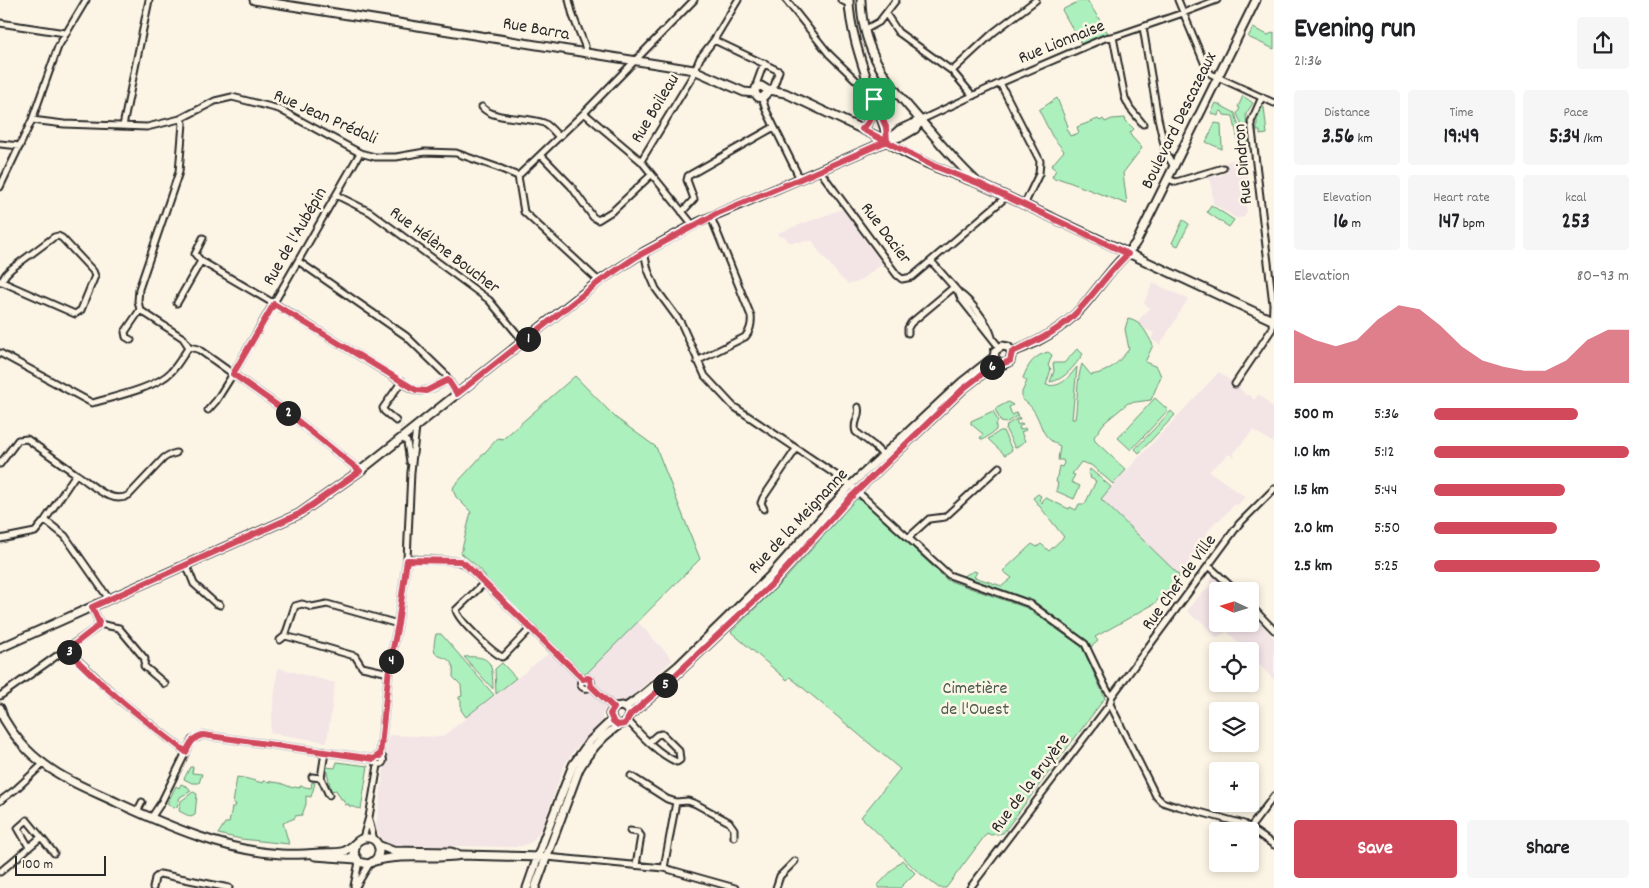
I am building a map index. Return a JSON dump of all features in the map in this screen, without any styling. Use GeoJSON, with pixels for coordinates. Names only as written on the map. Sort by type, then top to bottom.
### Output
{"type":"FeatureCollection","features":[{"type":"Feature","properties":{"kind":"main road","name":"Rue Barra"},"geometry":{"type":"LineString","coordinates":[[254,0],[694,70],[744,92],[785,93],[887,141],[895,147],[934,166],[980,184]]}},
{"type":"Feature","properties":{"kind":"main road"},"geometry":{"type":"LineString","coordinates":[[861,0],[866,29],[879,69],[964,170],[980,184],[1273,320]]}},
{"type":"Feature","properties":{"kind":"main road","name":"Boulevard Descazeaux"},"geometry":{"type":"LineString","coordinates":[[1128,254],[1138,241],[1256,0]]}},
{"type":"Feature","properties":{"kind":"main road"},"geometry":{"type":"LineString","coordinates":[[849,2],[856,38],[874,99],[886,127],[887,141]]}},
{"type":"Feature","properties":{"kind":"main road"},"geometry":{"type":"LineString","coordinates":[[862,129],[871,119],[874,99]]}},
{"type":"Feature","properties":{"kind":"main road"},"geometry":{"type":"LineString","coordinates":[[0,648],[299,514],[360,471],[404,433],[416,427],[599,282],[644,252],[693,225],[887,141],[903,136],[915,129],[921,120]]}},
{"type":"Feature","properties":{"kind":"main road"},"geometry":{"type":"LineString","coordinates":[[1012,352],[1046,336],[1074,316],[1116,265],[1128,254]]}},
{"type":"Feature","properties":{"kind":"main road"},"geometry":{"type":"LineString","coordinates":[[998,347],[1008,347],[1012,352],[1010,361],[1004,364],[1000,364],[994,357],[998,347]]}},
{"type":"Feature","properties":{"kind":"main road","name":"Rue de la Meignanne"},"geometry":{"type":"LineString","coordinates":[[886,458],[962,382],[994,357]]}},
{"type":"Feature","properties":{"kind":"main road","name":"Rue de la Meignanne"},"geometry":{"type":"LineString","coordinates":[[626,708],[678,666],[886,458],[973,380],[1000,364]]}},
{"type":"Feature","properties":{"kind":"main road","name":"Rue de la Meignanne"},"geometry":{"type":"LineString","coordinates":[[629,718],[772,584],[854,488]]}},
{"type":"Feature","properties":{"kind":"main road"},"geometry":{"type":"LineString","coordinates":[[536,888],[566,803],[584,760],[598,744],[629,718],[626,708],[620,705],[614,708],[611,713],[612,720],[620,725]]}},
{"type":"Feature","properties":{"kind":"main road"},"geometry":{"type":"LineString","coordinates":[[0,708],[1,716],[24,746],[43,764],[85,788],[151,818],[194,836],[235,846],[279,854],[358,860]]}},
{"type":"Feature","properties":{"kind":"main road"},"geometry":{"type":"LineString","coordinates":[[527,888],[574,762],[590,741],[612,720]]}},
{"type":"Feature","properties":{"kind":"main road"},"geometry":{"type":"LineString","coordinates":[[307,855],[342,852],[363,838],[370,838],[394,851],[451,852],[461,855]]}},
{"type":"Feature","properties":{"kind":"main road"},"geometry":{"type":"LineString","coordinates":[[373,862],[379,854],[376,842]]}},
{"type":"Feature","properties":{"kind":"main road"},"geometry":{"type":"LineString","coordinates":[[356,844],[353,852],[358,860],[364,864],[388,859],[461,855],[546,857]]}},
{"type":"Feature","properties":{"kind":"street"},"geometry":{"type":"LineString","coordinates":[[0,187],[32,120],[51,64],[65,33],[86,0]]}},
{"type":"Feature","properties":{"kind":"street"},"geometry":{"type":"LineString","coordinates":[[123,126],[149,0]]}},
{"type":"Feature","properties":{"kind":"street"},"geometry":{"type":"LineString","coordinates":[[569,0],[572,16],[585,46],[586,53]]}},
{"type":"Feature","properties":{"kind":"street"},"geometry":{"type":"LineString","coordinates":[[599,282],[524,212],[518,176],[636,61],[694,0]]}},
{"type":"Feature","properties":{"kind":"street","name":"Rue Boileau"},"geometry":{"type":"LineString","coordinates":[[640,161],[678,101],[700,58],[714,40],[738,0]]}},
{"type":"Feature","properties":{"kind":"street"},"geometry":{"type":"LineString","coordinates":[[786,0],[829,54],[858,82],[869,82]]}},
{"type":"Feature","properties":{"kind":"street"},"geometry":{"type":"LineString","coordinates":[[841,0],[849,2]]}},
{"type":"Feature","properties":{"kind":"street"},"geometry":{"type":"LineString","coordinates":[[866,29],[877,23],[896,0]]}},
{"type":"Feature","properties":{"kind":"street"},"geometry":{"type":"LineString","coordinates":[[952,71],[994,32],[1036,0]]}},
{"type":"Feature","properties":{"kind":"street"},"geometry":{"type":"LineString","coordinates":[[1178,0],[1206,67],[1211,74],[1274,103]]}},
{"type":"Feature","properties":{"kind":"street","name":"Rue Lionnaise"},"geometry":{"type":"LineString","coordinates":[[921,120],[1104,38],[1113,37],[1183,14],[1218,0]]}},
{"type":"Feature","properties":{"kind":"street"},"geometry":{"type":"LineString","coordinates":[[886,14],[898,32],[952,71],[973,96]]}},
{"type":"Feature","properties":{"kind":"street"},"geometry":{"type":"LineString","coordinates":[[0,23],[65,33]]}},
{"type":"Feature","properties":{"kind":"street"},"geometry":{"type":"LineString","coordinates":[[1143,27],[1158,118],[1166,153],[1174,167]]}},
{"type":"Feature","properties":{"kind":"street"},"geometry":{"type":"LineString","coordinates":[[1113,37],[1125,98],[1130,108],[1143,124]]}},
{"type":"Feature","properties":{"kind":"street"},"geometry":{"type":"LineString","coordinates":[[714,40],[779,71],[774,86],[763,92]]}},
{"type":"Feature","properties":{"kind":"street"},"geometry":{"type":"LineString","coordinates":[[764,63],[757,82],[763,92],[774,127],[800,179]]}},
{"type":"Feature","properties":{"kind":"street"},"geometry":{"type":"LineString","coordinates":[[1000,83],[1040,161],[1040,171],[1024,206]]}},
{"type":"Feature","properties":{"kind":"street","name":"Rue Dindron"},"geometry":{"type":"LineString","coordinates":[[1262,97],[1251,122],[1273,304],[1273,320]]}},
{"type":"Feature","properties":{"kind":"street","name":"Rue Jean Prédali"},"geometry":{"type":"LineString","coordinates":[[32,120],[147,127],[180,119],[215,101],[232,98],[241,99],[279,109],[360,153],[375,157],[396,157],[425,152],[456,153],[518,176]]}},
{"type":"Feature","properties":{"kind":"street"},"geometry":{"type":"LineString","coordinates":[[482,107],[495,114],[546,124],[559,138]]}},
{"type":"Feature","properties":{"kind":"street"},"geometry":{"type":"LineString","coordinates":[[584,113],[640,161],[693,225]]}},
{"type":"Feature","properties":{"kind":"street"},"geometry":{"type":"LineString","coordinates":[[180,119],[183,123],[183,129],[179,172],[139,289],[138,301],[140,310],[183,338],[189,346],[198,349],[288,413],[360,471]]}},
{"type":"Feature","properties":{"kind":"street"},"geometry":{"type":"LineString","coordinates":[[682,212],[694,199],[687,180],[688,176],[774,127]]}},
{"type":"Feature","properties":{"kind":"street"},"geometry":{"type":"LineString","coordinates":[[0,144],[20,146]]}},
{"type":"Feature","properties":{"kind":"street","name":"Rue de l'Aubépin"},"geometry":{"type":"LineString","coordinates":[[208,410],[216,402],[233,374],[360,153]]}},
{"type":"Feature","properties":{"kind":"street"},"geometry":{"type":"LineString","coordinates":[[541,155],[571,186],[593,217],[598,220],[614,210],[652,174]]}},
{"type":"Feature","properties":{"kind":"street"},"geometry":{"type":"LineString","coordinates":[[1168,179],[1174,182],[1223,168]]}},
{"type":"Feature","properties":{"kind":"street","name":"Rue Dacier"},"geometry":{"type":"LineString","coordinates":[[820,171],[897,275],[902,279],[912,277],[1006,197]]}},
{"type":"Feature","properties":{"kind":"street","name":"Rue Hélène Boucher"},"geometry":{"type":"LineString","coordinates":[[336,194],[370,212],[489,300],[524,342]]}},
{"type":"Feature","properties":{"kind":"street"},"geometry":{"type":"LineString","coordinates":[[698,361],[745,337],[751,322],[711,217]]}},
{"type":"Feature","properties":{"kind":"street"},"geometry":{"type":"LineString","coordinates":[[56,236],[62,238],[94,274],[81,310],[75,314],[1,282],[11,269],[56,236]]}},
{"type":"Feature","properties":{"kind":"street"},"geometry":{"type":"LineString","coordinates":[[203,238],[195,254],[201,261],[402,382],[416,390],[423,391],[448,380]]}},
{"type":"Feature","properties":{"kind":"street"},"geometry":{"type":"LineString","coordinates":[[644,252],[648,270],[656,289],[681,324],[705,376],[733,406],[854,488],[949,576],[1030,604],[1085,644],[1107,690],[1112,696]]}},
{"type":"Feature","properties":{"kind":"street"},"geometry":{"type":"LineString","coordinates":[[177,303],[201,261]]}},
{"type":"Feature","properties":{"kind":"street"},"geometry":{"type":"LineString","coordinates":[[298,261],[406,336],[444,374],[457,394]]}},
{"type":"Feature","properties":{"kind":"street"},"geometry":{"type":"LineString","coordinates":[[931,261],[959,293],[966,306],[998,347]]}},
{"type":"Feature","properties":{"kind":"street"},"geometry":{"type":"LineString","coordinates":[[908,333],[908,328],[912,322],[954,287]]}},
{"type":"Feature","properties":{"kind":"street"},"geometry":{"type":"LineString","coordinates":[[131,340],[126,337],[125,332],[140,310]]}},
{"type":"Feature","properties":{"kind":"street"},"geometry":{"type":"LineString","coordinates":[[1235,384],[1271,330],[1273,320]]}},
{"type":"Feature","properties":{"kind":"street"},"geometry":{"type":"LineString","coordinates":[[0,353],[92,402],[114,397],[155,383],[172,372],[189,346]]}},
{"type":"Feature","properties":{"kind":"street"},"geometry":{"type":"LineString","coordinates":[[396,421],[383,408],[402,382]]}},
{"type":"Feature","properties":{"kind":"street"},"geometry":{"type":"LineString","coordinates":[[858,407],[859,414],[854,425],[856,432],[886,458]]}},
{"type":"Feature","properties":{"kind":"street"},"geometry":{"type":"LineString","coordinates":[[363,838],[369,817],[378,765],[383,761],[383,758],[380,756],[389,673],[407,560],[411,472],[416,427]]}},
{"type":"Feature","properties":{"kind":"street"},"geometry":{"type":"LineString","coordinates":[[404,433],[411,472]]}},
{"type":"Feature","properties":{"kind":"street"},"geometry":{"type":"LineString","coordinates":[[0,464],[18,440],[27,439],[76,474],[116,499],[129,496],[164,458],[176,453]]}},
{"type":"Feature","properties":{"kind":"street"},"geometry":{"type":"LineString","coordinates":[[764,509],[761,503],[762,498],[796,449]]}},
{"type":"Feature","properties":{"kind":"street"},"geometry":{"type":"LineString","coordinates":[[908,538],[931,518],[940,519],[945,517],[999,467]]}},
{"type":"Feature","properties":{"kind":"street"},"geometry":{"type":"LineString","coordinates":[[0,539],[35,532],[76,474]]}},
{"type":"Feature","properties":{"kind":"street","name":"Rue Chef de Ville"},"geometry":{"type":"LineString","coordinates":[[1112,696],[1239,524],[1274,489]]}},
{"type":"Feature","properties":{"kind":"street"},"geometry":{"type":"LineString","coordinates":[[45,520],[65,536],[109,599]]}},
{"type":"Feature","properties":{"kind":"street"},"geometry":{"type":"LineString","coordinates":[[407,560],[460,561],[583,679],[581,682],[582,687],[586,689],[591,686],[614,708]]}},
{"type":"Feature","properties":{"kind":"street"},"geometry":{"type":"LineString","coordinates":[[186,564],[194,584],[215,603],[220,605]]}},
{"type":"Feature","properties":{"kind":"street"},"geometry":{"type":"LineString","coordinates":[[1209,566],[1226,582]]}},
{"type":"Feature","properties":{"kind":"street"},"geometry":{"type":"LineString","coordinates":[[484,583],[456,610],[473,632],[502,657],[531,628]]}},
{"type":"Feature","properties":{"kind":"street"},"geometry":{"type":"LineString","coordinates":[[280,640],[285,636],[295,606],[299,604],[312,607],[327,604],[398,624]]}},
{"type":"Feature","properties":{"kind":"street"},"geometry":{"type":"LineString","coordinates":[[92,607],[99,624]]}},
{"type":"Feature","properties":{"kind":"street"},"geometry":{"type":"LineString","coordinates":[[1259,615],[1274,630]]}},
{"type":"Feature","properties":{"kind":"street"},"geometry":{"type":"LineString","coordinates":[[0,696],[67,650],[99,624]]}},
{"type":"Feature","properties":{"kind":"street"},"geometry":{"type":"LineString","coordinates":[[99,624],[118,628],[145,659],[144,666],[165,684]]}},
{"type":"Feature","properties":{"kind":"street"},"geometry":{"type":"LineString","coordinates":[[285,636],[355,656],[362,667],[389,673]]}},
{"type":"Feature","properties":{"kind":"street"},"geometry":{"type":"LineString","coordinates":[[67,650],[121,701],[186,752]]}},
{"type":"Feature","properties":{"kind":"street","name":"Rue de la Bruyère"},"geometry":{"type":"LineString","coordinates":[[970,888],[1110,704],[1112,696]]}},
{"type":"Feature","properties":{"kind":"street"},"geometry":{"type":"LineString","coordinates":[[1110,704],[1156,796],[1162,802],[1238,822]]}},
{"type":"Feature","properties":{"kind":"street"},"geometry":{"type":"LineString","coordinates":[[629,718],[649,742],[667,758],[677,762],[680,760],[678,751],[662,734],[656,735],[649,742]]}},
{"type":"Feature","properties":{"kind":"street"},"geometry":{"type":"LineString","coordinates":[[151,818],[161,803],[192,740],[198,736],[203,735],[374,759],[380,756]]}},
{"type":"Feature","properties":{"kind":"street"},"geometry":{"type":"LineString","coordinates":[[325,752],[321,778],[329,795]]}},
{"type":"Feature","properties":{"kind":"street"},"geometry":{"type":"LineString","coordinates":[[374,759],[374,762],[378,765]]}},
{"type":"Feature","properties":{"kind":"street"},"geometry":{"type":"LineString","coordinates":[[0,801],[43,764]]}},
{"type":"Feature","properties":{"kind":"street"},"geometry":{"type":"LineString","coordinates":[[631,776],[666,799],[676,802],[688,801],[729,822],[734,829],[734,837]]}},
{"type":"Feature","properties":{"kind":"street"},"geometry":{"type":"LineString","coordinates":[[312,777],[321,778]]}},
{"type":"Feature","properties":{"kind":"street"},"geometry":{"type":"LineString","coordinates":[[1254,822],[1274,796]]}},
{"type":"Feature","properties":{"kind":"street"},"geometry":{"type":"LineString","coordinates":[[137,812],[142,802]]}},
{"type":"Feature","properties":{"kind":"street"},"geometry":{"type":"LineString","coordinates":[[664,868],[676,802]]}},
{"type":"Feature","properties":{"kind":"street"},"geometry":{"type":"LineString","coordinates":[[369,817],[376,842]]}},
{"type":"Feature","properties":{"kind":"street"},"geometry":{"type":"LineString","coordinates":[[29,847],[18,828],[27,820],[54,853]]}},
{"type":"Feature","properties":{"kind":"street"},"geometry":{"type":"LineString","coordinates":[[630,831],[638,832],[641,836],[636,865]]}},
{"type":"Feature","properties":{"kind":"street"},"geometry":{"type":"LineString","coordinates":[[1259,834],[1274,845]]}},
{"type":"Feature","properties":{"kind":"street"},"geometry":{"type":"LineString","coordinates":[[0,872],[40,838]]}},
{"type":"Feature","properties":{"kind":"street"},"geometry":{"type":"LineString","coordinates":[[546,857],[664,868],[735,888]]}},
{"type":"Feature","properties":{"kind":"street"},"geometry":{"type":"LineString","coordinates":[[354,888],[358,860]]}},
{"type":"Feature","properties":{"kind":"street"},"geometry":{"type":"LineString","coordinates":[[776,888],[780,876],[795,860]]}},
{"type":"Feature","properties":{"kind":"street"},"geometry":{"type":"LineString","coordinates":[[354,888],[373,862]]}},
{"type":"Feature","properties":{"kind":"street"},"geometry":{"type":"LineString","coordinates":[[153,888],[155,878],[160,874],[229,888]]}},
{"type":"Feature","properties":{"kind":"shaded area"},"geometry":{"type":"Polygon","coordinates":[[[1247,156],[1248,187],[1244,187],[1248,200],[1244,201],[1244,205],[1246,205],[1247,213],[1245,213],[1245,217],[1236,218],[1213,204],[1211,181],[1208,178],[1212,176],[1217,177],[1228,172],[1226,162],[1247,156]]]}},
{"type":"Feature","properties":{"kind":"shaded area"},"geometry":{"type":"Polygon","coordinates":[[[842,209],[882,264],[856,283],[848,284],[842,279],[817,249],[813,241],[789,242],[778,233],[842,209]]]}},
{"type":"Feature","properties":{"kind":"shaded area"},"geometry":{"type":"Polygon","coordinates":[[[1153,283],[1188,299],[1160,345],[1151,339],[1154,333],[1141,327],[1137,322],[1150,308],[1144,303],[1153,283]]]}},
{"type":"Feature","properties":{"kind":"shaded area"},"geometry":{"type":"Polygon","coordinates":[[[1219,372],[1240,388],[1245,395],[1250,395],[1254,400],[1259,394],[1274,409],[1274,443],[1253,430],[1233,454],[1235,456],[1233,457],[1229,454],[1209,471],[1245,497],[1237,505],[1235,504],[1221,519],[1216,521],[1180,576],[1100,499],[1219,372]]]}},
{"type":"Feature","properties":{"kind":"shaded area"},"geometry":{"type":"Polygon","coordinates":[[[1212,577],[1216,577],[1221,582],[1210,582],[1212,577]]]}},
{"type":"Feature","properties":{"kind":"shaded area"},"geometry":{"type":"Polygon","coordinates":[[[1209,587],[1209,630],[1199,619],[1197,620],[1187,611],[1209,587]]]}},
{"type":"Feature","properties":{"kind":"shaded area"},"geometry":{"type":"Polygon","coordinates":[[[637,621],[673,660],[626,701],[613,701],[602,714],[602,721],[573,751],[564,766],[542,827],[533,841],[515,847],[391,845],[386,843],[379,835],[376,826],[389,735],[442,737],[549,653],[578,681],[637,621]]]}},
{"type":"Feature","properties":{"kind":"shaded area"},"geometry":{"type":"Polygon","coordinates":[[[1259,622],[1274,638],[1274,680],[1259,664],[1259,642],[1237,642],[1228,632],[1259,632],[1259,622]]]}},
{"type":"Feature","properties":{"kind":"shaded area"},"geometry":{"type":"Polygon","coordinates":[[[1211,632],[1226,632],[1217,638],[1211,632]]]}},
{"type":"Feature","properties":{"kind":"shaded area"},"geometry":{"type":"Polygon","coordinates":[[[278,668],[335,683],[327,742],[270,733],[278,668]]]}},
{"type":"Feature","properties":{"kind":"green space"},"geometry":{"type":"Polygon","coordinates":[[[1081,0],[1087,0],[1108,33],[1081,44],[1062,10],[1081,0]]]}},
{"type":"Feature","properties":{"kind":"green space"},"geometry":{"type":"Polygon","coordinates":[[[1253,28],[1268,35],[1274,32],[1274,49],[1248,37],[1253,28]]]}},
{"type":"Feature","properties":{"kind":"green space"},"geometry":{"type":"Polygon","coordinates":[[[1243,96],[1253,103],[1246,114],[1249,149],[1237,114],[1243,96]]]}},
{"type":"Feature","properties":{"kind":"green space"},"geometry":{"type":"Polygon","coordinates":[[[1057,98],[1070,136],[1079,133],[1077,127],[1098,119],[1100,121],[1103,119],[1105,122],[1112,119],[1125,118],[1134,129],[1130,133],[1131,136],[1142,148],[1123,173],[1127,204],[1052,177],[1056,170],[1051,166],[1064,151],[1052,136],[1039,110],[1057,98]]]}},
{"type":"Feature","properties":{"kind":"green space"},"geometry":{"type":"Polygon","coordinates":[[[1216,103],[1235,113],[1246,151],[1240,151],[1233,116],[1224,115],[1222,111],[1219,112],[1218,116],[1211,113],[1216,103]]]}},
{"type":"Feature","properties":{"kind":"green space"},"geometry":{"type":"Polygon","coordinates":[[[1261,107],[1264,107],[1267,134],[1260,135],[1260,131],[1257,131],[1257,117],[1261,107]]]}},
{"type":"Feature","properties":{"kind":"green space"},"geometry":{"type":"Polygon","coordinates":[[[1215,123],[1221,124],[1222,149],[1206,142],[1215,123]]]}},
{"type":"Feature","properties":{"kind":"green space"},"geometry":{"type":"Polygon","coordinates":[[[1211,205],[1234,220],[1229,227],[1207,212],[1211,205]]]}},
{"type":"Feature","properties":{"kind":"green space"},"geometry":{"type":"Polygon","coordinates":[[[1183,220],[1189,224],[1178,246],[1172,243],[1183,220]]]}},
{"type":"Feature","properties":{"kind":"green space"},"geometry":{"type":"Polygon","coordinates":[[[1128,319],[1141,325],[1146,332],[1153,345],[1145,362],[1157,367],[1161,376],[1151,400],[1128,403],[1104,423],[1094,437],[1095,441],[1126,470],[1113,484],[1091,465],[1081,462],[1072,474],[1075,475],[1071,482],[1080,486],[1074,499],[1056,491],[1059,466],[1062,467],[1064,463],[1063,460],[1058,460],[1060,446],[1049,439],[1043,431],[1034,411],[1022,399],[1022,392],[1027,381],[1023,378],[1032,362],[1038,356],[1048,352],[1052,355],[1048,366],[1051,369],[1046,385],[1060,384],[1077,367],[1072,419],[1075,419],[1082,364],[1091,375],[1103,372],[1117,363],[1129,349],[1125,329],[1128,319]]]}},
{"type":"Feature","properties":{"kind":"green space"},"geometry":{"type":"Polygon","coordinates":[[[1077,349],[1083,354],[1073,367],[1065,375],[1050,382],[1054,371],[1053,363],[1064,363],[1077,349]]]}},
{"type":"Feature","properties":{"kind":"green space"},"geometry":{"type":"Polygon","coordinates":[[[575,376],[616,418],[656,447],[700,559],[585,675],[487,581],[480,569],[461,553],[471,512],[456,497],[453,490],[454,486],[498,438],[503,439],[575,376]]]}},
{"type":"Feature","properties":{"kind":"green space"},"geometry":{"type":"Polygon","coordinates":[[[1155,398],[1168,410],[1131,450],[1118,438],[1155,398]]]}},
{"type":"Feature","properties":{"kind":"green space"},"geometry":{"type":"Polygon","coordinates":[[[1008,402],[1013,405],[1009,407],[1012,415],[1016,413],[1018,415],[1006,423],[1001,422],[995,409],[1008,402]]]}},
{"type":"Feature","properties":{"kind":"green space"},"geometry":{"type":"Polygon","coordinates":[[[993,411],[998,421],[996,430],[983,440],[980,438],[983,434],[971,424],[971,421],[993,411]]]}},
{"type":"Feature","properties":{"kind":"green space"},"geometry":{"type":"Polygon","coordinates":[[[1171,411],[1175,415],[1139,453],[1135,449],[1171,411]]]}},
{"type":"Feature","properties":{"kind":"green space"},"geometry":{"type":"Polygon","coordinates":[[[1019,417],[1020,419],[1016,421],[1018,425],[1023,424],[1019,427],[1020,430],[1025,428],[1026,430],[1021,432],[1025,441],[1015,448],[1006,430],[1007,425],[1019,417]]]}},
{"type":"Feature","properties":{"kind":"green space"},"geometry":{"type":"Polygon","coordinates":[[[1003,431],[1012,450],[1005,455],[988,439],[1003,431]]]}},
{"type":"Feature","properties":{"kind":"green space"},"geometry":{"type":"Polygon","coordinates":[[[1090,469],[1111,487],[1101,499],[1180,576],[1154,604],[1095,637],[1098,641],[1091,647],[1088,642],[1034,601],[963,576],[974,571],[977,572],[974,577],[1002,586],[1012,578],[1003,571],[1032,544],[1037,547],[1041,544],[1049,551],[1064,537],[1033,498],[1038,494],[1041,496],[1039,500],[1042,503],[1044,498],[1046,498],[1069,509],[1070,507],[1076,510],[1079,504],[1085,504],[1096,481],[1090,478],[1091,476],[1088,474],[1090,469]]]}},
{"type":"Feature","properties":{"kind":"green space","name":"Cimetière de l'Ouest"},"geometry":{"type":"Polygon","coordinates":[[[856,499],[862,500],[947,580],[1027,608],[1082,647],[1105,698],[1003,833],[991,835],[987,833],[946,888],[939,888],[917,871],[861,817],[900,769],[790,677],[787,680],[731,632],[787,577],[856,499]]]}},
{"type":"Feature","properties":{"kind":"green space"},"geometry":{"type":"Polygon","coordinates":[[[436,634],[441,634],[494,695],[466,717],[461,710],[461,700],[459,699],[462,696],[461,685],[453,677],[452,665],[450,661],[436,654],[434,650],[436,634]]]}},
{"type":"Feature","properties":{"kind":"green space"},"geometry":{"type":"Polygon","coordinates":[[[464,657],[481,658],[489,663],[493,689],[464,657]]]}},
{"type":"Feature","properties":{"kind":"green space"},"geometry":{"type":"Polygon","coordinates":[[[502,663],[516,678],[496,694],[495,669],[502,663]]]}},
{"type":"Feature","properties":{"kind":"green space"},"geometry":{"type":"Polygon","coordinates":[[[337,762],[368,766],[361,809],[349,806],[349,804],[345,805],[336,790],[331,791],[326,767],[335,768],[337,762]]]}},
{"type":"Feature","properties":{"kind":"green space"},"geometry":{"type":"Polygon","coordinates":[[[190,767],[193,767],[192,773],[202,774],[199,783],[192,783],[184,779],[190,767]]]}},
{"type":"Feature","properties":{"kind":"green space"},"geometry":{"type":"Polygon","coordinates":[[[237,777],[263,783],[264,781],[280,783],[293,788],[300,788],[300,786],[311,788],[312,782],[315,783],[311,797],[306,796],[306,804],[302,815],[295,816],[295,818],[283,823],[289,844],[241,839],[218,834],[225,823],[229,823],[232,807],[235,807],[236,804],[233,804],[237,777]]]}},
{"type":"Feature","properties":{"kind":"green space"},"geometry":{"type":"Polygon","coordinates":[[[181,784],[188,787],[191,791],[180,797],[177,807],[174,808],[167,804],[176,786],[179,788],[181,784]]]}},
{"type":"Feature","properties":{"kind":"green space"},"geometry":{"type":"Polygon","coordinates":[[[193,792],[197,794],[195,815],[191,817],[179,811],[181,801],[193,792]]]}},
{"type":"Feature","properties":{"kind":"green space"},"geometry":{"type":"Polygon","coordinates":[[[902,860],[915,873],[900,888],[879,888],[877,886],[902,860]]]}},
{"type":"Feature","properties":{"kind":"tunnel"},"geometry":{"type":"LineString","coordinates":[[396,421],[402,427]]}},
{"type":"Feature","properties":{"kind":"route"},"geometry":{"type":"LineString","coordinates":[[874,99],[871,119],[862,129],[887,141],[895,147],[934,166],[980,184],[1128,254],[1116,265],[1074,316],[1046,336],[1012,352],[1012,358],[1007,364],[1000,364],[990,368],[963,389],[834,514],[772,584],[666,684],[630,715],[625,724],[618,725],[613,721],[610,714],[614,708],[591,686],[592,682],[590,679],[583,679],[460,561],[407,560],[398,624],[389,668],[380,756],[374,759],[203,735],[192,740],[186,752],[121,701],[67,650],[98,626],[99,622],[92,607],[299,514],[360,471],[288,413],[233,374],[274,304],[416,390],[426,391],[448,380],[457,394],[599,282],[636,257],[718,213],[887,141],[886,127],[874,99]]}}]}
